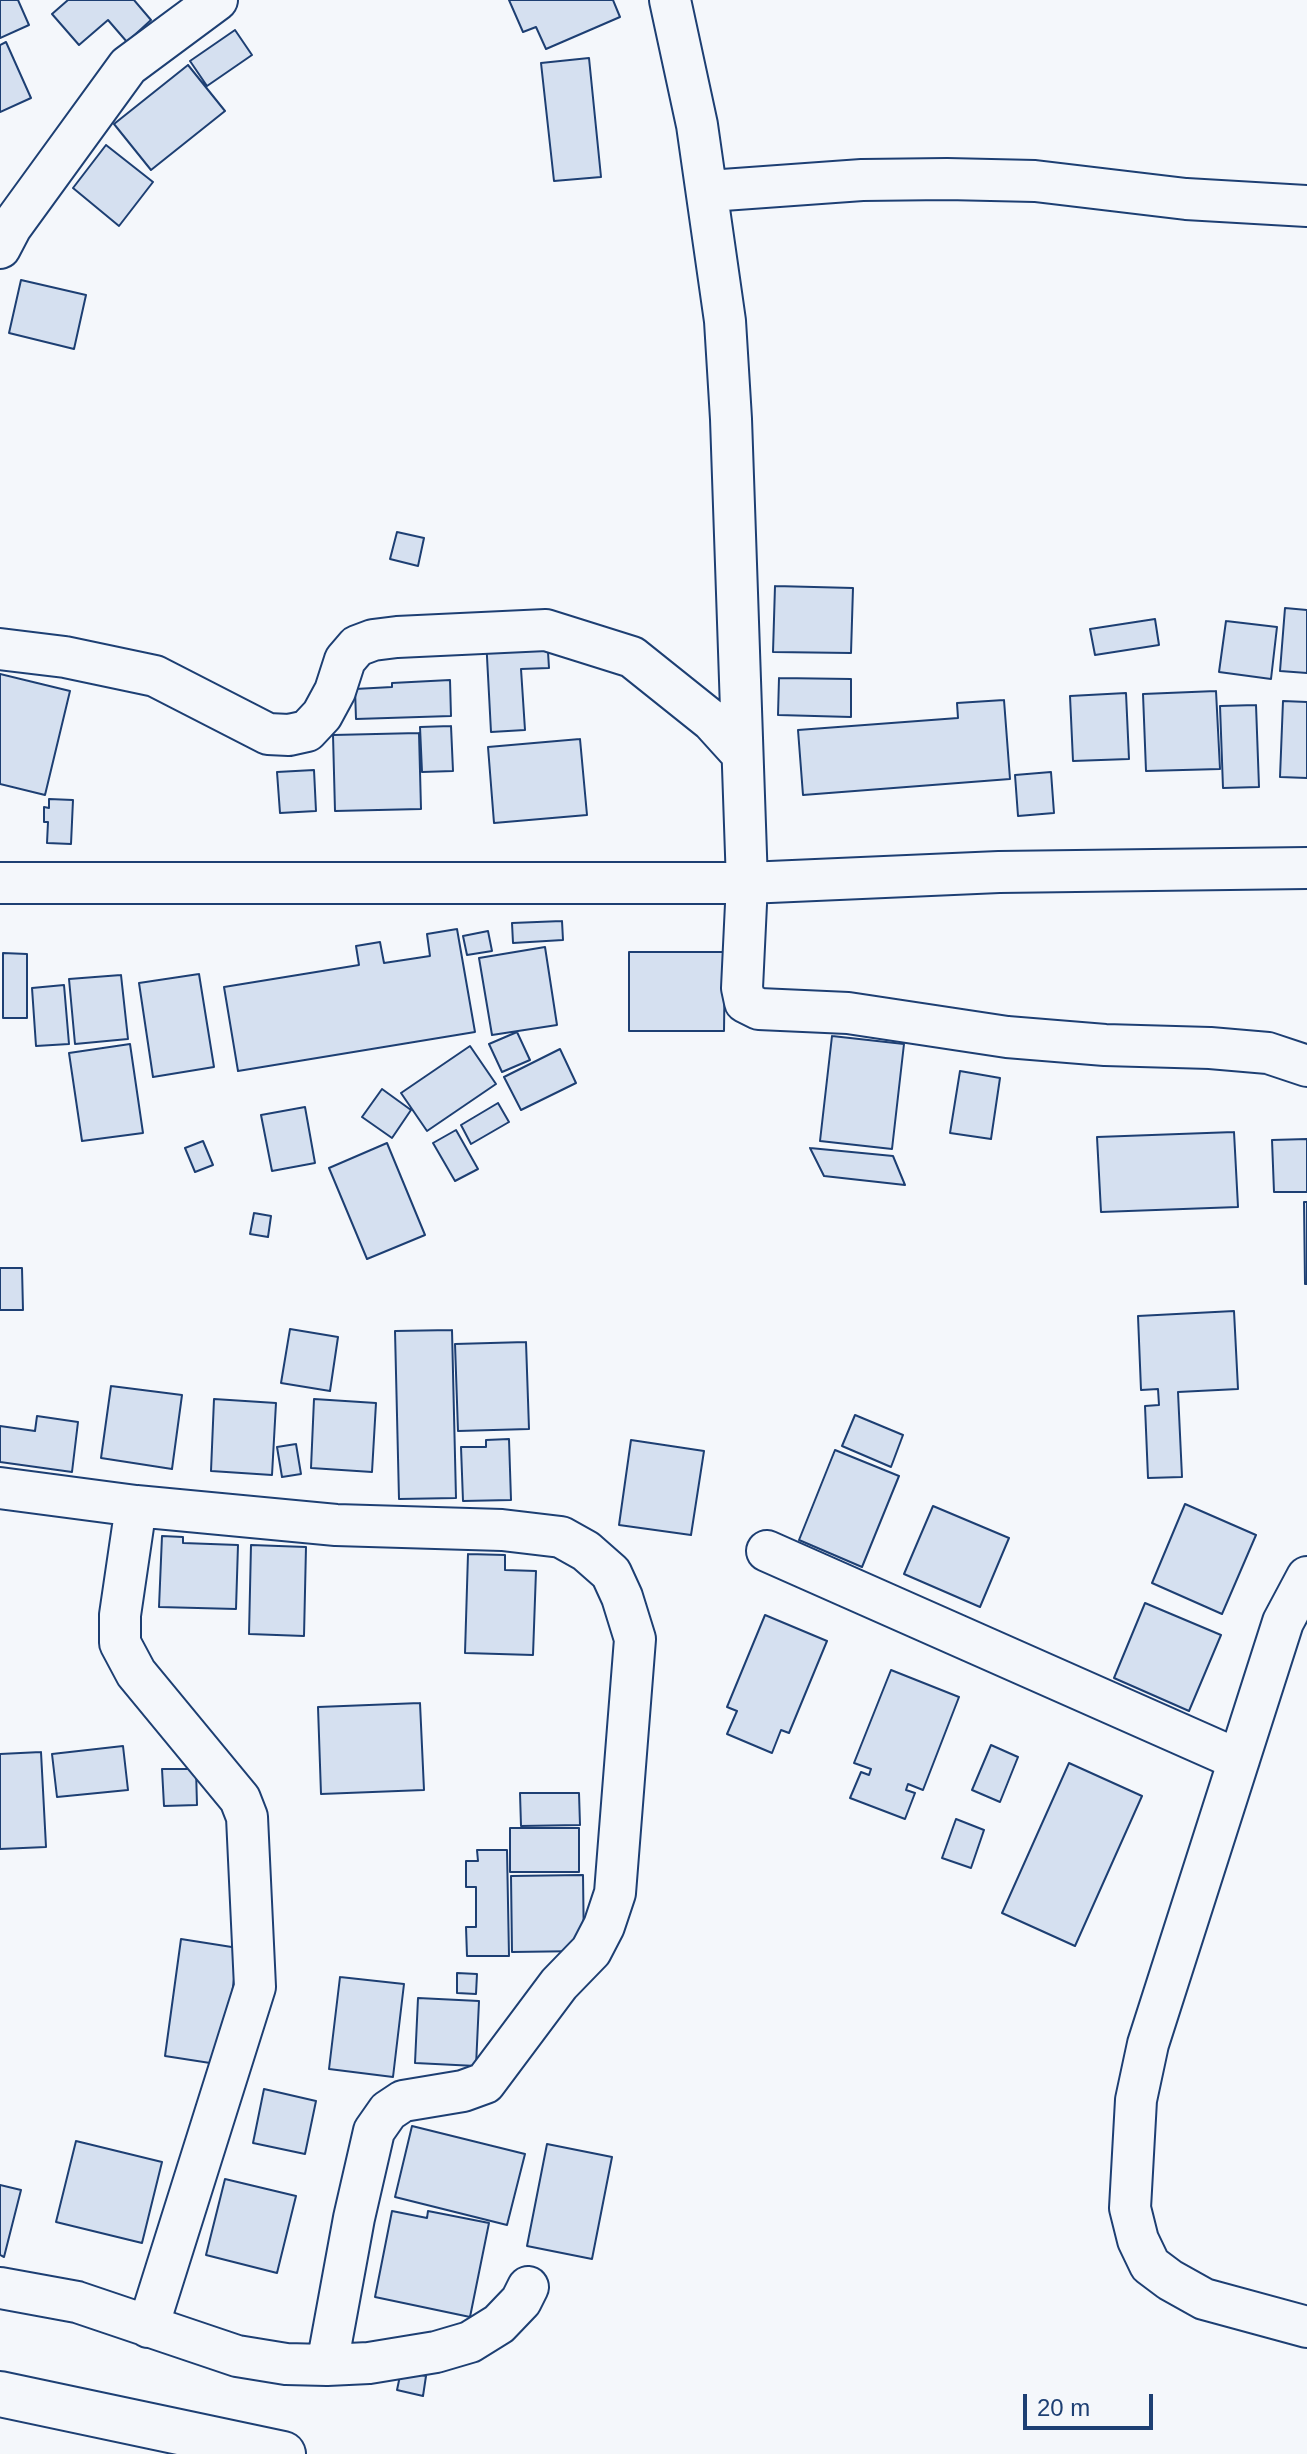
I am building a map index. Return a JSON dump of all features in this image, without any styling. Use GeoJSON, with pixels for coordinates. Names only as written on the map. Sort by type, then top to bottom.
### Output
{"type":"FeatureCollection","features":[{"type":"Feature","properties":{"kind":"main road"},"geometry":{"type":"LineString","coordinates":[[0,2394],[283,2454]]}},
{"type":"Feature","properties":{"kind":"street"},"geometry":{"type":"LineString","coordinates":[[4,227],[128,66],[217,0]]}},
{"type":"Feature","properties":{"kind":"street"},"geometry":{"type":"LineString","coordinates":[[670,0],[709,191],[725,321],[747,883],[742,988],[745,1002],[759,1009],[848,1013],[1007,1037],[1268,1053],[1307,1066]]}},
{"type":"Feature","properties":{"kind":"street"},"geometry":{"type":"LineString","coordinates":[[709,191],[862,180],[1035,181],[1186,199],[1307,206]]}},
{"type":"Feature","properties":{"kind":"street"},"geometry":{"type":"LineString","coordinates":[[0,649],[65,657],[155,676],[268,734],[289,735],[307,731],[322,715],[335,691],[345,660],[357,646],[397,637],[546,630],[632,657],[712,721],[741,753]]}},
{"type":"Feature","properties":{"kind":"street"},"geometry":{"type":"LineString","coordinates":[[0,883],[747,883],[999,872],[1307,868]]}},
{"type":"Feature","properties":{"kind":"street"},"geometry":{"type":"LineString","coordinates":[[0,1488],[136,1506],[336,1525],[502,1530],[561,1537],[586,1551],[611,1573],[622,1597],[635,1639],[615,1893],[604,1926],[591,1951],[559,1984],[485,2083],[463,2091],[403,2101],[388,2111],[374,2131],[354,2218],[327,2365]]}},
{"type":"Feature","properties":{"kind":"street"},"geometry":{"type":"LineString","coordinates":[[136,1506],[120,1615],[120,1643],[136,1673],[240,1799],[247,1817],[255,1987],[148,2327]]}},
{"type":"Feature","properties":{"kind":"street"},"geometry":{"type":"LineString","coordinates":[[767,1551],[1239,1760]]}},
{"type":"Feature","properties":{"kind":"street"},"geometry":{"type":"LineString","coordinates":[[1307,1577],[1283,1622],[1148,2044],[1136,2100],[1130,2208],[1138,2240],[1150,2265],[1170,2280],[1204,2299],[1307,2327]]}},
{"type":"Feature","properties":{"kind":"street"},"geometry":{"type":"LineString","coordinates":[[0,2288],[77,2302],[237,2356],[286,2364],[327,2365],[369,2363],[436,2352],[470,2342],[499,2324],[521,2301],[528,2287]]}},
{"type":"Feature","properties":{"kind":"building"},"geometry":{"type":"Polygon","coordinates":[[[0,0],[18,0],[29,25],[0,38],[0,0]]]}},
{"type":"Feature","properties":{"kind":"building"},"geometry":{"type":"Polygon","coordinates":[[[68,0],[134,0],[151,20],[127,42],[108,20],[79,45],[52,14],[68,0]]]}},
{"type":"Feature","properties":{"kind":"building"},"geometry":{"type":"Polygon","coordinates":[[[509,0],[613,0],[620,17],[546,49],[536,27],[523,32],[509,0]]]}},
{"type":"Feature","properties":{"kind":"building"},"geometry":{"type":"Polygon","coordinates":[[[235,30],[252,55],[207,86],[190,61],[235,30]]]}},
{"type":"Feature","properties":{"kind":"building"},"geometry":{"type":"Polygon","coordinates":[[[6,42],[31,98],[0,112],[0,45],[6,42]]]}},
{"type":"Feature","properties":{"kind":"building"},"geometry":{"type":"Polygon","coordinates":[[[589,58],[601,177],[554,181],[541,63],[589,58]]]}},
{"type":"Feature","properties":{"kind":"building"},"geometry":{"type":"Polygon","coordinates":[[[188,65],[225,111],[151,170],[114,124],[188,65]]]}},
{"type":"Feature","properties":{"kind":"building"},"geometry":{"type":"Polygon","coordinates":[[[106,145],[153,182],[119,226],[73,188],[106,145]]]}},
{"type":"Feature","properties":{"kind":"building"},"geometry":{"type":"Polygon","coordinates":[[[21,280],[86,295],[74,349],[9,333],[21,280]]]}},
{"type":"Feature","properties":{"kind":"building"},"geometry":{"type":"Polygon","coordinates":[[[397,532],[424,538],[418,566],[390,559],[397,532]]]}},
{"type":"Feature","properties":{"kind":"building"},"geometry":{"type":"Polygon","coordinates":[[[775,586],[853,588],[851,653],[773,652],[775,586]]]}},
{"type":"Feature","properties":{"kind":"building"},"geometry":{"type":"Polygon","coordinates":[[[1285,608],[1307,610],[1307,673],[1280,671],[1285,608]]]}},
{"type":"Feature","properties":{"kind":"building"},"geometry":{"type":"Polygon","coordinates":[[[1155,619],[1159,645],[1095,655],[1090,629],[1155,619]]]}},
{"type":"Feature","properties":{"kind":"building"},"geometry":{"type":"Polygon","coordinates":[[[1226,621],[1277,627],[1271,679],[1219,672],[1226,621]]]}},
{"type":"Feature","properties":{"kind":"building"},"geometry":{"type":"Polygon","coordinates":[[[547,636],[549,668],[521,669],[525,730],[491,732],[486,638],[547,636]]]}},
{"type":"Feature","properties":{"kind":"building"},"geometry":{"type":"Polygon","coordinates":[[[0,674],[70,691],[45,795],[0,784],[0,674]]]}},
{"type":"Feature","properties":{"kind":"building"},"geometry":{"type":"Polygon","coordinates":[[[779,678],[851,679],[851,717],[778,715],[779,678]]]}},
{"type":"Feature","properties":{"kind":"building"},"geometry":{"type":"Polygon","coordinates":[[[450,680],[451,716],[356,719],[355,689],[392,687],[392,683],[450,680]]]}},
{"type":"Feature","properties":{"kind":"building"},"geometry":{"type":"Polygon","coordinates":[[[1216,691],[1220,769],[1146,771],[1143,694],[1216,691]]]}},
{"type":"Feature","properties":{"kind":"building"},"geometry":{"type":"Polygon","coordinates":[[[1126,693],[1129,759],[1073,761],[1070,696],[1126,693]]]}},
{"type":"Feature","properties":{"kind":"building"},"geometry":{"type":"Polygon","coordinates":[[[1004,700],[1010,779],[803,795],[798,730],[958,718],[957,703],[1004,700]]]}},
{"type":"Feature","properties":{"kind":"building"},"geometry":{"type":"Polygon","coordinates":[[[1283,701],[1307,702],[1307,778],[1280,777],[1283,701]]]}},
{"type":"Feature","properties":{"kind":"building"},"geometry":{"type":"Polygon","coordinates":[[[1256,705],[1259,787],[1223,788],[1220,706],[1256,705]]]}},
{"type":"Feature","properties":{"kind":"building"},"geometry":{"type":"Polygon","coordinates":[[[451,726],[453,771],[422,772],[420,727],[451,726]]]}},
{"type":"Feature","properties":{"kind":"building"},"geometry":{"type":"Polygon","coordinates":[[[419,733],[421,809],[335,811],[333,735],[419,733]]]}},
{"type":"Feature","properties":{"kind":"building"},"geometry":{"type":"Polygon","coordinates":[[[580,739],[587,815],[494,823],[488,747],[580,739]]]}},
{"type":"Feature","properties":{"kind":"building"},"geometry":{"type":"Polygon","coordinates":[[[314,770],[316,811],[280,813],[277,772],[314,770]]]}},
{"type":"Feature","properties":{"kind":"building"},"geometry":{"type":"Polygon","coordinates":[[[1051,772],[1054,813],[1018,816],[1015,775],[1051,772]]]}},
{"type":"Feature","properties":{"kind":"building"},"geometry":{"type":"Polygon","coordinates":[[[49,799],[73,800],[71,844],[47,843],[48,822],[44,822],[44,807],[49,808],[49,799]]]}},
{"type":"Feature","properties":{"kind":"building"},"geometry":{"type":"Polygon","coordinates":[[[562,921],[563,940],[513,943],[512,923],[562,921]]]}},
{"type":"Feature","properties":{"kind":"building"},"geometry":{"type":"Polygon","coordinates":[[[457,929],[475,1032],[238,1071],[224,987],[359,965],[356,946],[380,942],[384,963],[430,956],[427,934],[457,929]]]}},
{"type":"Feature","properties":{"kind":"building"},"geometry":{"type":"Polygon","coordinates":[[[488,931],[492,951],[467,955],[463,936],[488,931]]]}},
{"type":"Feature","properties":{"kind":"building"},"geometry":{"type":"Polygon","coordinates":[[[545,947],[557,1025],[492,1035],[479,958],[545,947]]]}},
{"type":"Feature","properties":{"kind":"building"},"geometry":{"type":"Polygon","coordinates":[[[629,952],[725,952],[724,1031],[629,1031],[629,952]]]}},
{"type":"Feature","properties":{"kind":"building"},"geometry":{"type":"Polygon","coordinates":[[[3,953],[27,954],[27,1018],[3,1018],[3,953]]]}},
{"type":"Feature","properties":{"kind":"building"},"geometry":{"type":"Polygon","coordinates":[[[199,974],[214,1067],[153,1077],[139,983],[199,974]]]}},
{"type":"Feature","properties":{"kind":"building"},"geometry":{"type":"Polygon","coordinates":[[[121,975],[128,1039],[75,1044],[69,979],[121,975]]]}},
{"type":"Feature","properties":{"kind":"building"},"geometry":{"type":"Polygon","coordinates":[[[64,985],[69,1044],[36,1046],[32,988],[64,985]]]}},
{"type":"Feature","properties":{"kind":"building"},"geometry":{"type":"Polygon","coordinates":[[[517,1032],[530,1060],[502,1072],[489,1044],[517,1032]]]}},
{"type":"Feature","properties":{"kind":"building"},"geometry":{"type":"Polygon","coordinates":[[[832,1036],[904,1044],[892,1149],[820,1141],[832,1036]]]}},
{"type":"Feature","properties":{"kind":"building"},"geometry":{"type":"Polygon","coordinates":[[[130,1044],[143,1133],[82,1141],[69,1053],[130,1044]]]}},
{"type":"Feature","properties":{"kind":"building"},"geometry":{"type":"Polygon","coordinates":[[[470,1046],[496,1084],[427,1131],[401,1093],[470,1046]]]}},
{"type":"Feature","properties":{"kind":"building"},"geometry":{"type":"Polygon","coordinates":[[[560,1049],[576,1083],[521,1110],[504,1077],[560,1049]]]}},
{"type":"Feature","properties":{"kind":"building"},"geometry":{"type":"Polygon","coordinates":[[[960,1071],[1000,1078],[991,1139],[950,1133],[960,1071]]]}},
{"type":"Feature","properties":{"kind":"building"},"geometry":{"type":"Polygon","coordinates":[[[382,1089],[411,1110],[392,1138],[362,1117],[382,1089]]]}},
{"type":"Feature","properties":{"kind":"building"},"geometry":{"type":"Polygon","coordinates":[[[498,1103],[509,1122],[471,1144],[461,1125],[498,1103]]]}},
{"type":"Feature","properties":{"kind":"building"},"geometry":{"type":"Polygon","coordinates":[[[305,1107],[315,1163],[272,1171],[261,1115],[305,1107]]]}},
{"type":"Feature","properties":{"kind":"building"},"geometry":{"type":"Polygon","coordinates":[[[456,1130],[478,1169],[455,1181],[433,1143],[456,1130]]]}},
{"type":"Feature","properties":{"kind":"building"},"geometry":{"type":"Polygon","coordinates":[[[1234,1132],[1238,1207],[1101,1212],[1097,1137],[1234,1132]]]}},
{"type":"Feature","properties":{"kind":"building"},"geometry":{"type":"Polygon","coordinates":[[[1307,1139],[1307,1192],[1274,1192],[1272,1140],[1307,1139]]]}},
{"type":"Feature","properties":{"kind":"building"},"geometry":{"type":"Polygon","coordinates":[[[203,1141],[213,1165],[195,1172],[185,1148],[203,1141]]]}},
{"type":"Feature","properties":{"kind":"building"},"geometry":{"type":"Polygon","coordinates":[[[387,1143],[425,1235],[367,1259],[329,1168],[387,1143]]]}},
{"type":"Feature","properties":{"kind":"building"},"geometry":{"type":"Polygon","coordinates":[[[810,1148],[893,1156],[905,1185],[824,1176],[810,1148]]]}},
{"type":"Feature","properties":{"kind":"building"},"geometry":{"type":"Polygon","coordinates":[[[1304,1202],[1307,1202],[1307,1284],[1305,1284],[1304,1202]]]}},
{"type":"Feature","properties":{"kind":"building"},"geometry":{"type":"Polygon","coordinates":[[[254,1213],[271,1216],[268,1237],[250,1234],[254,1213]]]}},
{"type":"Feature","properties":{"kind":"building"},"geometry":{"type":"Polygon","coordinates":[[[0,1268],[22,1268],[23,1310],[0,1310],[0,1268]]]}},
{"type":"Feature","properties":{"kind":"building"},"geometry":{"type":"Polygon","coordinates":[[[1234,1311],[1238,1389],[1178,1392],[1182,1477],[1148,1478],[1145,1406],[1159,1405],[1158,1389],[1141,1390],[1138,1316],[1234,1311]]]}},
{"type":"Feature","properties":{"kind":"building"},"geometry":{"type":"Polygon","coordinates":[[[290,1329],[338,1337],[330,1391],[281,1383],[290,1329]]]}},
{"type":"Feature","properties":{"kind":"building"},"geometry":{"type":"Polygon","coordinates":[[[452,1330],[456,1498],[399,1499],[395,1331],[452,1330]]]}},
{"type":"Feature","properties":{"kind":"building"},"geometry":{"type":"Polygon","coordinates":[[[526,1342],[529,1429],[458,1431],[455,1344],[526,1342]]]}},
{"type":"Feature","properties":{"kind":"building"},"geometry":{"type":"Polygon","coordinates":[[[111,1386],[182,1395],[172,1469],[101,1458],[111,1386]]]}},
{"type":"Feature","properties":{"kind":"building"},"geometry":{"type":"Polygon","coordinates":[[[214,1399],[276,1403],[272,1475],[211,1471],[214,1399]]]}},
{"type":"Feature","properties":{"kind":"building"},"geometry":{"type":"Polygon","coordinates":[[[314,1399],[376,1403],[372,1472],[311,1468],[314,1399]]]}},
{"type":"Feature","properties":{"kind":"building"},"geometry":{"type":"Polygon","coordinates":[[[855,1415],[903,1435],[891,1467],[842,1446],[855,1415]]]}},
{"type":"Feature","properties":{"kind":"building"},"geometry":{"type":"Polygon","coordinates":[[[37,1416],[78,1422],[72,1472],[0,1462],[0,1426],[35,1431],[37,1416]]]}},
{"type":"Feature","properties":{"kind":"building"},"geometry":{"type":"Polygon","coordinates":[[[509,1439],[511,1500],[463,1501],[461,1447],[486,1447],[486,1440],[509,1439]]]}},
{"type":"Feature","properties":{"kind":"building"},"geometry":{"type":"Polygon","coordinates":[[[631,1440],[704,1451],[691,1535],[619,1525],[631,1440]]]}},
{"type":"Feature","properties":{"kind":"building"},"geometry":{"type":"Polygon","coordinates":[[[296,1444],[301,1474],[282,1477],[277,1447],[296,1444]]]}},
{"type":"Feature","properties":{"kind":"building"},"geometry":{"type":"Polygon","coordinates":[[[835,1450],[899,1476],[862,1567],[799,1540],[835,1450]]]}},
{"type":"Feature","properties":{"kind":"building"},"geometry":{"type":"Polygon","coordinates":[[[1185,1504],[1256,1535],[1222,1614],[1152,1583],[1185,1504]]]}},
{"type":"Feature","properties":{"kind":"building"},"geometry":{"type":"Polygon","coordinates":[[[933,1506],[1009,1538],[980,1607],[904,1574],[933,1506]]]}},
{"type":"Feature","properties":{"kind":"building"},"geometry":{"type":"Polygon","coordinates":[[[162,1536],[183,1537],[183,1543],[238,1545],[236,1609],[159,1607],[162,1536]]]}},
{"type":"Feature","properties":{"kind":"building"},"geometry":{"type":"Polygon","coordinates":[[[251,1545],[306,1547],[304,1636],[249,1634],[251,1545]]]}},
{"type":"Feature","properties":{"kind":"building"},"geometry":{"type":"Polygon","coordinates":[[[468,1554],[505,1555],[505,1570],[536,1571],[533,1655],[465,1653],[468,1554]]]}},
{"type":"Feature","properties":{"kind":"building"},"geometry":{"type":"Polygon","coordinates":[[[1145,1603],[1221,1635],[1189,1711],[1114,1678],[1145,1603]]]}},
{"type":"Feature","properties":{"kind":"building"},"geometry":{"type":"Polygon","coordinates":[[[765,1615],[827,1641],[789,1733],[781,1730],[772,1753],[727,1734],[737,1711],[727,1707],[765,1615]]]}},
{"type":"Feature","properties":{"kind":"building"},"geometry":{"type":"Polygon","coordinates":[[[891,1670],[959,1697],[923,1790],[908,1784],[906,1790],[915,1793],[905,1819],[850,1798],[861,1772],[869,1775],[871,1769],[854,1763],[891,1670]]]}},
{"type":"Feature","properties":{"kind":"building"},"geometry":{"type":"Polygon","coordinates":[[[420,1703],[424,1790],[321,1794],[318,1707],[420,1703]]]}},
{"type":"Feature","properties":{"kind":"building"},"geometry":{"type":"Polygon","coordinates":[[[991,1745],[1018,1757],[1000,1802],[972,1790],[991,1745]]]}},
{"type":"Feature","properties":{"kind":"building"},"geometry":{"type":"Polygon","coordinates":[[[123,1746],[128,1790],[57,1797],[52,1754],[123,1746]]]}},
{"type":"Feature","properties":{"kind":"building"},"geometry":{"type":"Polygon","coordinates":[[[41,1752],[46,1847],[0,1849],[0,1754],[41,1752]]]}},
{"type":"Feature","properties":{"kind":"building"},"geometry":{"type":"Polygon","coordinates":[[[1069,1763],[1142,1796],[1075,1946],[1002,1913],[1069,1763]]]}},
{"type":"Feature","properties":{"kind":"building"},"geometry":{"type":"Polygon","coordinates":[[[162,1769],[196,1769],[197,1805],[164,1806],[162,1769]]]}},
{"type":"Feature","properties":{"kind":"building"},"geometry":{"type":"Polygon","coordinates":[[[520,1793],[579,1793],[580,1825],[521,1826],[520,1793]]]}},
{"type":"Feature","properties":{"kind":"building"},"geometry":{"type":"Polygon","coordinates":[[[956,1819],[984,1830],[971,1868],[942,1858],[956,1819]]]}},
{"type":"Feature","properties":{"kind":"building"},"geometry":{"type":"Polygon","coordinates":[[[510,1828],[579,1828],[579,1872],[510,1872],[510,1828]]]}},
{"type":"Feature","properties":{"kind":"building"},"geometry":{"type":"Polygon","coordinates":[[[477,1850],[507,1850],[509,1956],[467,1956],[466,1927],[476,1927],[476,1887],[466,1887],[466,1861],[478,1861],[477,1850]]]}},
{"type":"Feature","properties":{"kind":"building"},"geometry":{"type":"Polygon","coordinates":[[[583,1875],[584,1951],[512,1952],[511,1876],[583,1875]]]}},
{"type":"Feature","properties":{"kind":"building"},"geometry":{"type":"Polygon","coordinates":[[[181,1939],[238,1948],[223,2065],[165,2056],[181,1939]]]}},
{"type":"Feature","properties":{"kind":"building"},"geometry":{"type":"Polygon","coordinates":[[[457,1973],[477,1974],[476,1994],[457,1993],[457,1973]]]}},
{"type":"Feature","properties":{"kind":"building"},"geometry":{"type":"Polygon","coordinates":[[[340,1977],[404,1984],[393,2077],[329,2069],[340,1977]]]}},
{"type":"Feature","properties":{"kind":"building"},"geometry":{"type":"Polygon","coordinates":[[[418,1998],[479,2001],[476,2066],[415,2063],[418,1998]]]}},
{"type":"Feature","properties":{"kind":"building"},"geometry":{"type":"Polygon","coordinates":[[[264,2089],[316,2101],[305,2154],[253,2143],[264,2089]]]}},
{"type":"Feature","properties":{"kind":"building"},"geometry":{"type":"Polygon","coordinates":[[[412,2126],[525,2154],[507,2225],[395,2197],[412,2126]]]}},
{"type":"Feature","properties":{"kind":"building"},"geometry":{"type":"Polygon","coordinates":[[[76,2141],[162,2162],[142,2243],[56,2222],[76,2141]]]}},
{"type":"Feature","properties":{"kind":"building"},"geometry":{"type":"Polygon","coordinates":[[[547,2144],[612,2157],[592,2259],[527,2246],[547,2144]]]}},
{"type":"Feature","properties":{"kind":"building"},"geometry":{"type":"Polygon","coordinates":[[[225,2179],[296,2196],[277,2273],[206,2255],[225,2179]]]}},
{"type":"Feature","properties":{"kind":"building"},"geometry":{"type":"Polygon","coordinates":[[[0,2185],[21,2190],[4,2257],[0,2255],[0,2185]]]}},
{"type":"Feature","properties":{"kind":"building"},"geometry":{"type":"Polygon","coordinates":[[[392,2211],[427,2218],[428,2211],[489,2223],[470,2317],[375,2297],[392,2211]]]}},
{"type":"Feature","properties":{"kind":"building"},"geometry":{"type":"Polygon","coordinates":[[[401,2371],[426,2376],[423,2396],[397,2390],[401,2371]]]}}]}
